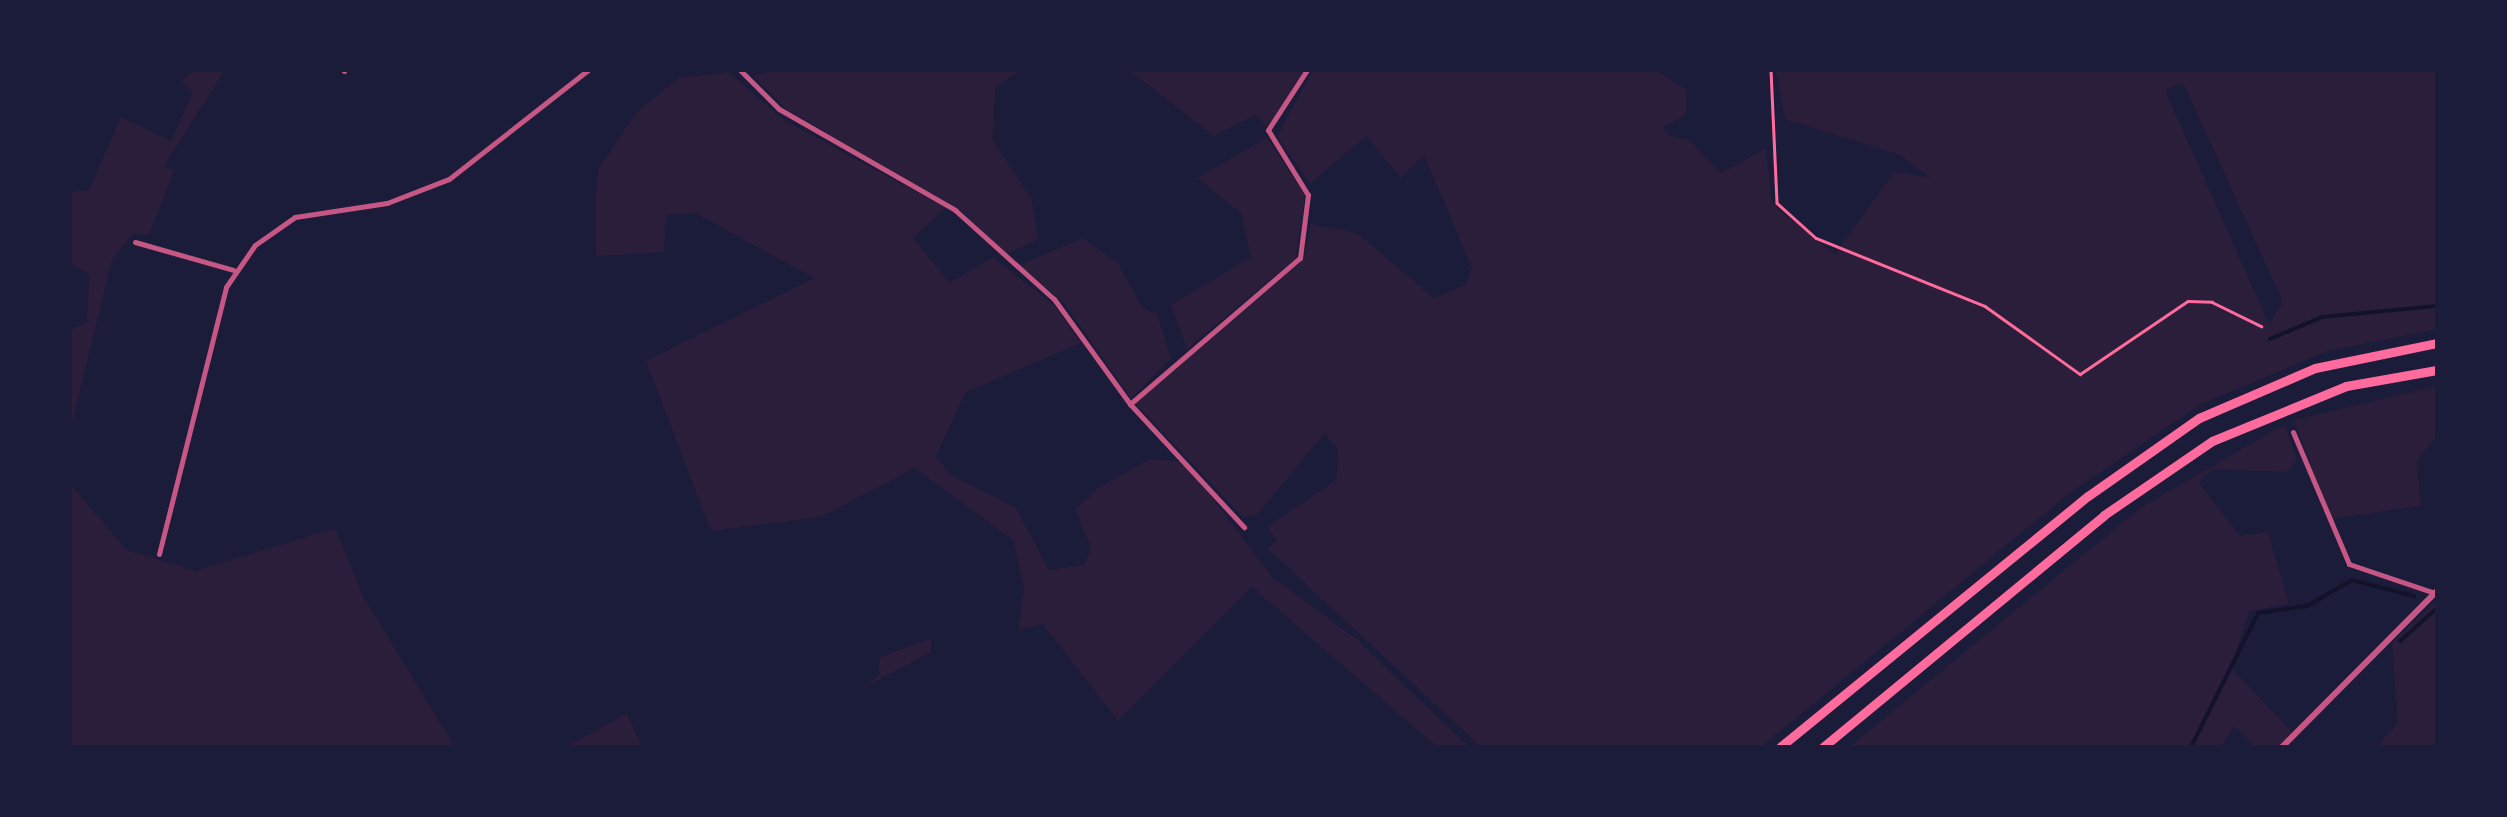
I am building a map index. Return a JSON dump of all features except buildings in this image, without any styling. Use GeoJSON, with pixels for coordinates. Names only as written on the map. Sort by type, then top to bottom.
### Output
{"type":"FeatureCollection","features":[{"type":"Feature","properties":{"kind":"highway"},"geometry":{"type":"LineString","coordinates":[[1780,747],[2088,496],[2200,418],[2316,368],[2437,343]]}},
{"type":"Feature","properties":{"kind":"highway"},"geometry":{"type":"LineString","coordinates":[[1823,747],[2104,515],[2212,440],[2346,386],[2437,370]]}},
{"type":"Feature","properties":{"kind":"street"},"geometry":{"type":"LineString","coordinates":[[158,554],[233,270],[295,218],[387,203],[449,179],[588,70]]}},
{"type":"Feature","properties":{"kind":"street"},"geometry":{"type":"LineString","coordinates":[[740,70],[780,109],[956,210],[1054,299],[1130,404],[1244,526]]}},
{"type":"Feature","properties":{"kind":"street"},"geometry":{"type":"LineString","coordinates":[[1130,404],[1300,258],[1308,195],[1268,130],[1307,70]]}},
{"type":"Feature","properties":{"kind":"street"},"geometry":{"type":"LineString","coordinates":[[135,242],[233,270]]}},
{"type":"Feature","properties":{"kind":"street"},"geometry":{"type":"LineString","coordinates":[[2282,747],[2436,592],[2348,564],[2293,432]]}},
{"type":"Feature","properties":{"kind":"path"},"geometry":{"type":"LineString","coordinates":[[1771,70],[1773,188],[1797,222],[1985,306],[2080,374],[2188,301],[2212,302],[2261,326]]}},
{"type":"Feature","properties":{"kind":"shaded area"},"geometry":{"type":"Polygon","coordinates":[[[194,70],[225,70],[164,166],[174,171],[149,235],[134,233],[112,260],[70,431],[70,330],[87,322],[89,274],[70,264],[70,192],[89,190],[121,117],[171,141],[193,92],[181,81],[194,70]]]}},
{"type":"Feature","properties":{"kind":"shaded area"},"geometry":{"type":"Polygon","coordinates":[[[774,70],[1021,70],[995,88],[993,141],[1032,200],[1038,239],[1005,255],[965,214],[786,109],[753,76],[774,70]]]}},
{"type":"Feature","properties":{"kind":"shaded area"},"geometry":{"type":"Polygon","coordinates":[[[1129,70],[1305,70],[1267,127],[1256,115],[1214,136],[1129,70]]]}},
{"type":"Feature","properties":{"kind":"shaded area"},"geometry":{"type":"Polygon","coordinates":[[[1313,70],[1655,70],[1686,89],[1686,115],[1663,127],[1668,135],[1689,140],[1721,173],[1766,148],[1772,204],[1835,254],[1894,172],[1930,177],[1900,155],[1785,119],[1776,70],[2437,70],[2437,329],[2328,351],[2201,404],[2071,492],[1761,747],[1481,747],[1267,548],[1277,541],[1267,527],[1336,480],[1338,450],[1325,433],[1257,515],[1243,517],[1135,403],[1304,258],[1311,224],[1357,233],[1434,298],[1465,285],[1472,268],[1424,155],[1401,178],[1366,136],[1310,184],[1277,136],[1313,70]],[[2183,83],[2165,90],[2269,324],[2283,302],[2183,83]]]}},
{"type":"Feature","properties":{"kind":"shaded area"},"geometry":{"type":"Polygon","coordinates":[[[729,72],[782,119],[946,208],[913,238],[950,283],[993,257],[1055,306],[1081,343],[966,392],[936,456],[950,474],[1016,508],[1049,570],[1084,565],[1091,548],[1075,509],[1100,487],[1150,459],[1185,462],[1272,577],[1356,639],[1469,747],[1437,747],[1252,587],[1118,721],[1043,624],[1018,630],[1024,588],[1013,540],[915,468],[821,517],[711,531],[646,361],[814,278],[695,213],[666,215],[664,252],[596,256],[596,189],[598,169],[638,111],[679,78],[729,72]]]}},
{"type":"Feature","properties":{"kind":"shaded area"},"geometry":{"type":"Polygon","coordinates":[[[1267,138],[1305,195],[1296,258],[1187,349],[1171,305],[1251,257],[1241,213],[1197,178],[1267,138]]]}},
{"type":"Feature","properties":{"kind":"shaded area"},"geometry":{"type":"Polygon","coordinates":[[[1083,238],[1118,264],[1143,308],[1157,314],[1171,359],[1131,398],[1063,302],[1020,265],[1083,238]]]}},
{"type":"Feature","properties":{"kind":"shaded area"},"geometry":{"type":"Polygon","coordinates":[[[2437,386],[2437,436],[2417,461],[2421,506],[2331,519],[2294,420],[2437,386]]]}},
{"type":"Feature","properties":{"kind":"shaded area"},"geometry":{"type":"Polygon","coordinates":[[[2285,424],[2297,460],[2286,472],[2213,469],[2199,483],[2240,536],[2268,532],[2289,604],[2249,611],[2231,668],[2292,732],[2278,747],[2255,747],[2235,726],[2220,747],[1849,747],[2139,509],[2285,424]]]}},
{"type":"Feature","properties":{"kind":"shaded area"},"geometry":{"type":"Polygon","coordinates":[[[70,484],[127,550],[195,571],[335,528],[363,596],[455,747],[70,747],[70,484]]]}},
{"type":"Feature","properties":{"kind":"shaded area"},"geometry":{"type":"Polygon","coordinates":[[[2437,600],[2437,747],[2376,747],[2398,723],[2392,643],[2437,600]]]}},
{"type":"Feature","properties":{"kind":"shaded area"},"geometry":{"type":"Polygon","coordinates":[[[931,638],[931,652],[864,688],[879,675],[880,657],[931,638]]]}},
{"type":"Feature","properties":{"kind":"shaded area"},"geometry":{"type":"Polygon","coordinates":[[[627,713],[642,747],[566,747],[627,713]]]}},
{"type":"Feature","properties":{"kind":"waterway"},"geometry":{"type":"LineString","coordinates":[[2270,339],[2322,317],[2437,306]]}},
{"type":"Feature","properties":{"kind":"waterway"},"geometry":{"type":"LineString","coordinates":[[2191,747],[2258,613],[2307,606],[2352,580],[2414,596]]}},
{"type":"Feature","properties":{"kind":"waterway"},"geometry":{"type":"LineString","coordinates":[[2400,641],[2437,608]]}}]}
